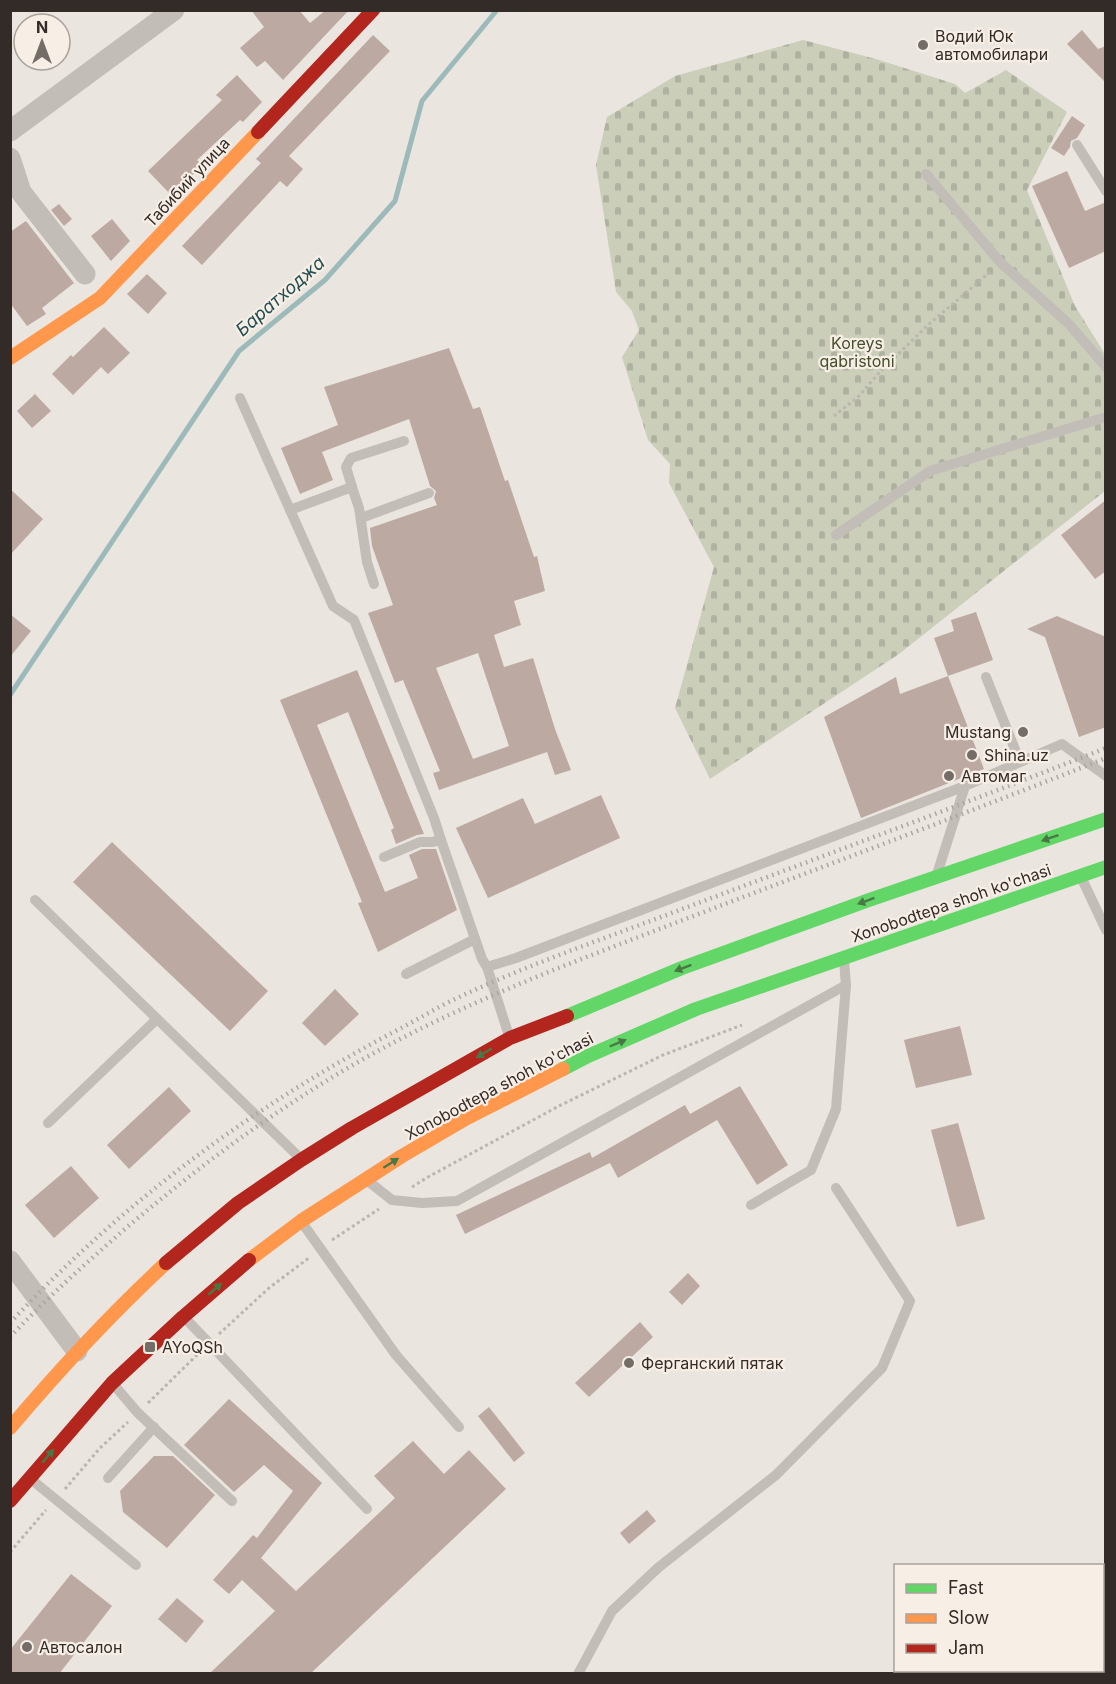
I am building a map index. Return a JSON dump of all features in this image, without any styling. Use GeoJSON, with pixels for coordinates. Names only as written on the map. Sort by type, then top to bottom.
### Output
{"type":"FeatureCollection","features":[{"type":"Feature","properties":{"kind":"main road","name":"Табибий улица"},"geometry":{"type":"LineString","coordinates":[[10,358],[100,298],[373,10]]}},
{"type":"Feature","properties":{"kind":"main road","name":"Xonobodtepa shoh ko'chasi"},"geometry":{"type":"LineString","coordinates":[[10,1428],[67,1370],[77,1351],[128,1298],[180,1249],[238,1203],[352,1128],[510,1038],[571,1021],[682,969],[869,900],[1106,819]]}},
{"type":"Feature","properties":{"kind":"main road","name":"Xonobodtepa shoh ko'chasi"},"geometry":{"type":"LineString","coordinates":[[10,1501],[95,1392],[112,1383],[183,1317],[261,1250],[366,1179],[467,1118],[585,1051],[696,1009],[1106,867]]}},
{"type":"Feature","properties":{"kind":"street"},"geometry":{"type":"LineString","coordinates":[[10,130],[174,10]]}},
{"type":"Feature","properties":{"kind":"street"},"geometry":{"type":"LineString","coordinates":[[10,158],[16,196],[85,274]]}},
{"type":"Feature","properties":{"kind":"street"},"geometry":{"type":"LineString","coordinates":[[10,1261],[77,1351]]}},
{"type":"Feature","properties":{"kind":"lane"},"geometry":{"type":"LineString","coordinates":[[1077,145],[1106,190]]}},
{"type":"Feature","properties":{"kind":"lane"},"geometry":{"type":"LineString","coordinates":[[926,174],[1001,263],[1068,323],[1106,367]]}},
{"type":"Feature","properties":{"kind":"lane"},"geometry":{"type":"LineString","coordinates":[[240,398],[333,606],[354,620],[434,818],[510,1038]]}},
{"type":"Feature","properties":{"kind":"lane"},"geometry":{"type":"LineString","coordinates":[[836,535],[930,471],[1106,417]]}},
{"type":"Feature","properties":{"kind":"lane"},"geometry":{"type":"LineString","coordinates":[[374,584],[367,561],[361,518],[346,467],[351,458],[404,441]]}},
{"type":"Feature","properties":{"kind":"lane"},"geometry":{"type":"LineString","coordinates":[[290,510],[352,487]]}},
{"type":"Feature","properties":{"kind":"lane"},"geometry":{"type":"LineString","coordinates":[[361,518],[429,493]]}},
{"type":"Feature","properties":{"kind":"lane"},"geometry":{"type":"LineString","coordinates":[[986,678],[1020,762]]}},
{"type":"Feature","properties":{"kind":"lane"},"geometry":{"type":"LineString","coordinates":[[487,967],[965,786],[1062,744],[1106,776]]}},
{"type":"Feature","properties":{"kind":"lane"},"geometry":{"type":"LineString","coordinates":[[935,878],[965,786]]}},
{"type":"Feature","properties":{"kind":"lane"},"geometry":{"type":"LineString","coordinates":[[384,857],[420,842],[441,840]]}},
{"type":"Feature","properties":{"kind":"lane"},"geometry":{"type":"LineString","coordinates":[[1081,875],[1106,930]]}},
{"type":"Feature","properties":{"kind":"lane"},"geometry":{"type":"LineString","coordinates":[[35,900],[301,1160]]}},
{"type":"Feature","properties":{"kind":"lane"},"geometry":{"type":"LineString","coordinates":[[406,974],[475,939]]}},
{"type":"Feature","properties":{"kind":"lane"},"geometry":{"type":"LineString","coordinates":[[750,1205],[812,1170],[836,1108],[846,985],[844,957]]}},
{"type":"Feature","properties":{"kind":"lane"},"geometry":{"type":"LineString","coordinates":[[366,1179],[392,1200],[422,1203],[458,1201],[846,985]]}},
{"type":"Feature","properties":{"kind":"lane"},"geometry":{"type":"LineString","coordinates":[[48,1123],[157,1019]]}},
{"type":"Feature","properties":{"kind":"lane"},"geometry":{"type":"LineString","coordinates":[[578,1674],[612,1611],[659,1567],[776,1474],[882,1368],[910,1301],[836,1188]]}},
{"type":"Feature","properties":{"kind":"lane"},"geometry":{"type":"LineString","coordinates":[[301,1221],[396,1355],[459,1427]]}},
{"type":"Feature","properties":{"kind":"lane"},"geometry":{"type":"LineString","coordinates":[[183,1317],[366,1509]]}},
{"type":"Feature","properties":{"kind":"lane"},"geometry":{"type":"LineString","coordinates":[[112,1383],[138,1413],[232,1501]]}},
{"type":"Feature","properties":{"kind":"lane"},"geometry":{"type":"LineString","coordinates":[[108,1478],[154,1427]]}},
{"type":"Feature","properties":{"kind":"lane"},"geometry":{"type":"LineString","coordinates":[[29,1478],[136,1565]]}},
{"type":"Feature","properties":{"kind":"path"},"geometry":{"type":"LineString","coordinates":[[834,416],[858,397],[928,325],[1001,263]]}},
{"type":"Feature","properties":{"kind":"path"},"geometry":{"type":"LineString","coordinates":[[10,1551],[100,1448],[269,1288],[321,1249],[428,1177],[559,1106],[663,1055],[749,1022]]}},
{"type":"Feature","properties":{"kind":"green space","name":"Koreys qabristoni"},"geometry":{"type":"Polygon","coordinates":[[[803,40],[876,59],[955,84],[965,93],[1006,70],[1067,112],[1027,190],[1075,306],[1105,354],[1105,491],[899,654],[710,779],[675,708],[714,567],[669,483],[670,464],[648,440],[622,357],[639,330],[632,311],[616,292],[596,165],[607,117],[675,76],[803,40]]]}},
{"type":"Feature","properties":{"kind":"building"},"geometry":{"type":"Polygon","coordinates":[[[251,10],[299,10],[310,23],[326,10],[349,10],[283,80],[265,61],[257,67],[240,48],[264,27],[251,10]]]}},
{"type":"Feature","properties":{"kind":"building"},"geometry":{"type":"Polygon","coordinates":[[[1082,30],[1098,49],[1106,46],[1106,83],[1067,44],[1082,30]]]}},
{"type":"Feature","properties":{"kind":"building"},"geometry":{"type":"Polygon","coordinates":[[[373,35],[390,51],[289,156],[303,169],[287,187],[280,181],[202,265],[182,246],[261,163],[256,159],[373,35]]]}},
{"type":"Feature","properties":{"kind":"building"},"geometry":{"type":"Polygon","coordinates":[[[237,75],[262,102],[243,122],[240,120],[197,160],[202,165],[172,196],[148,171],[222,100],[216,95],[237,75]]]}},
{"type":"Feature","properties":{"kind":"building"},"geometry":{"type":"Polygon","coordinates":[[[1072,116],[1085,125],[1077,138],[1071,141],[1064,156],[1051,148],[1072,116]]]}},
{"type":"Feature","properties":{"kind":"building"},"geometry":{"type":"Polygon","coordinates":[[[1067,171],[1085,211],[1106,202],[1106,251],[1069,268],[1032,186],[1067,171]]]}},
{"type":"Feature","properties":{"kind":"building"},"geometry":{"type":"Polygon","coordinates":[[[59,204],[72,219],[64,226],[51,210],[59,204]]]}},
{"type":"Feature","properties":{"kind":"building"},"geometry":{"type":"Polygon","coordinates":[[[112,219],[130,241],[111,261],[91,236],[112,219]]]}},
{"type":"Feature","properties":{"kind":"building"},"geometry":{"type":"Polygon","coordinates":[[[26,221],[74,283],[42,308],[46,314],[27,326],[10,303],[10,232],[26,221]]]}},
{"type":"Feature","properties":{"kind":"building"},"geometry":{"type":"Polygon","coordinates":[[[147,274],[167,293],[148,314],[127,294],[147,274]]]}},
{"type":"Feature","properties":{"kind":"building"},"geometry":{"type":"Polygon","coordinates":[[[104,327],[130,353],[108,374],[101,367],[73,395],[52,374],[104,327]]]}},
{"type":"Feature","properties":{"kind":"building"},"geometry":{"type":"Polygon","coordinates":[[[449,348],[473,409],[480,407],[534,557],[537,556],[545,591],[514,601],[521,625],[494,635],[504,667],[533,658],[555,729],[571,770],[555,775],[547,752],[439,790],[433,773],[440,771],[403,680],[395,683],[368,613],[393,605],[372,546],[370,528],[437,505],[434,498],[436,491],[430,486],[409,419],[322,452],[333,480],[300,494],[281,448],[338,425],[324,387],[449,348]],[[478,653],[436,668],[473,759],[509,746],[478,653]]]}},
{"type":"Feature","properties":{"kind":"building"},"geometry":{"type":"Polygon","coordinates":[[[35,394],[51,411],[32,428],[17,411],[35,394]]]}},
{"type":"Feature","properties":{"kind":"building"},"geometry":{"type":"Polygon","coordinates":[[[10,489],[43,519],[10,555],[10,489]]]}},
{"type":"Feature","properties":{"kind":"building"},"geometry":{"type":"Polygon","coordinates":[[[1106,500],[1106,571],[1095,579],[1061,535],[1106,500]]]}},
{"type":"Feature","properties":{"kind":"building"},"geometry":{"type":"Polygon","coordinates":[[[976,612],[993,660],[948,676],[934,638],[954,631],[951,620],[976,612]]]}},
{"type":"Feature","properties":{"kind":"building"},"geometry":{"type":"Polygon","coordinates":[[[10,614],[31,631],[10,657],[10,614]]]}},
{"type":"Feature","properties":{"kind":"building"},"geometry":{"type":"Polygon","coordinates":[[[1057,616],[1106,637],[1106,727],[1079,737],[1045,637],[1027,629],[1057,616]]]}},
{"type":"Feature","properties":{"kind":"building"},"geometry":{"type":"Polygon","coordinates":[[[357,670],[424,834],[396,844],[391,830],[394,828],[348,712],[317,725],[385,892],[418,878],[409,855],[422,849],[436,849],[457,910],[378,952],[358,903],[362,902],[280,700],[357,670]]]}},
{"type":"Feature","properties":{"kind":"building"},"geometry":{"type":"Polygon","coordinates":[[[948,676],[984,769],[861,818],[824,717],[896,677],[900,694],[948,676]]]}},
{"type":"Feature","properties":{"kind":"building"},"geometry":{"type":"Polygon","coordinates":[[[601,795],[620,838],[488,898],[456,828],[523,798],[535,824],[601,795]]]}},
{"type":"Feature","properties":{"kind":"building"},"geometry":{"type":"Polygon","coordinates":[[[112,842],[268,991],[230,1031],[73,882],[112,842]]]}},
{"type":"Feature","properties":{"kind":"building"},"geometry":{"type":"Polygon","coordinates":[[[335,989],[359,1014],[325,1046],[302,1023],[335,989]]]}},
{"type":"Feature","properties":{"kind":"building"},"geometry":{"type":"Polygon","coordinates":[[[960,1026],[972,1075],[916,1088],[904,1040],[960,1026]]]}},
{"type":"Feature","properties":{"kind":"building"},"geometry":{"type":"Polygon","coordinates":[[[740,1086],[788,1165],[757,1185],[717,1120],[618,1178],[610,1163],[465,1234],[456,1215],[590,1152],[592,1158],[685,1105],[690,1114],[740,1086]]]}},
{"type":"Feature","properties":{"kind":"building"},"geometry":{"type":"Polygon","coordinates":[[[169,1087],[191,1111],[129,1169],[107,1145],[169,1087]]]}},
{"type":"Feature","properties":{"kind":"building"},"geometry":{"type":"Polygon","coordinates":[[[958,1123],[985,1219],[957,1227],[931,1130],[958,1123]]]}},
{"type":"Feature","properties":{"kind":"building"},"geometry":{"type":"Polygon","coordinates":[[[71,1166],[99,1198],[54,1238],[25,1205],[71,1166]]]}},
{"type":"Feature","properties":{"kind":"building"},"geometry":{"type":"Polygon","coordinates":[[[688,1273],[700,1286],[682,1305],[669,1292],[688,1273]]]}},
{"type":"Feature","properties":{"kind":"building"},"geometry":{"type":"Polygon","coordinates":[[[640,1322],[653,1337],[589,1397],[575,1383],[640,1322]]]}},
{"type":"Feature","properties":{"kind":"building"},"geometry":{"type":"Polygon","coordinates":[[[229,1399],[322,1483],[261,1558],[296,1591],[395,1498],[374,1476],[413,1441],[444,1474],[469,1450],[506,1489],[310,1674],[209,1674],[275,1611],[242,1580],[229,1594],[213,1580],[253,1535],[257,1538],[293,1491],[264,1465],[234,1492],[184,1445],[229,1399]]]}},
{"type":"Feature","properties":{"kind":"building"},"geometry":{"type":"Polygon","coordinates":[[[489,1407],[525,1453],[514,1462],[478,1416],[489,1407]]]}},
{"type":"Feature","properties":{"kind":"building"},"geometry":{"type":"Polygon","coordinates":[[[154,1456],[173,1456],[215,1495],[167,1548],[123,1512],[120,1491],[154,1456]]]}},
{"type":"Feature","properties":{"kind":"building"},"geometry":{"type":"Polygon","coordinates":[[[647,1510],[656,1521],[629,1544],[620,1533],[647,1510]]]}},
{"type":"Feature","properties":{"kind":"building"},"geometry":{"type":"Polygon","coordinates":[[[71,1574],[112,1606],[59,1674],[10,1674],[10,1650],[71,1574]]]}},
{"type":"Feature","properties":{"kind":"building"},"geometry":{"type":"Polygon","coordinates":[[[177,1598],[204,1621],[186,1643],[158,1619],[177,1598]]]}},
{"type":"Feature","properties":{"kind":"waterway","name":"Баратходжа"},"geometry":{"type":"LineString","coordinates":[[10,695],[239,351],[325,280],[395,201],[422,101],[497,10]]}},
{"type":"Feature","properties":{"kind":"railway"},"geometry":{"type":"LineString","coordinates":[[10,1323],[53,1278],[99,1236],[195,1157],[298,1087],[442,1005],[565,953],[1106,748]]}},
{"type":"Feature","properties":{"kind":"railway"},"geometry":{"type":"LineString","coordinates":[[10,1337],[110,1242],[211,1160],[302,1096],[404,1037],[484,999],[565,965],[1106,758]]}},
{"type":"Feature","properties":{"kind":"traffic: fast"},"geometry":{"type":"LineString","coordinates":[[567,1016],[682,968],[869,900],[1106,819]]}},
{"type":"Feature","properties":{"kind":"traffic: fast"},"geometry":{"type":"LineString","coordinates":[[563,1069],[696,1009],[1106,867]]}},
{"type":"Feature","properties":{"kind":"traffic: slow"},"geometry":{"type":"LineString","coordinates":[[10,358],[100,298],[258,132]]}},
{"type":"Feature","properties":{"kind":"traffic: slow"},"geometry":{"type":"LineString","coordinates":[[249,1260],[301,1221],[402,1156],[467,1118],[563,1069]]}},
{"type":"Feature","properties":{"kind":"traffic: slow"},"geometry":{"type":"LineString","coordinates":[[10,1428],[85,1343],[166,1263]]}},
{"type":"Feature","properties":{"kind":"traffic: jam"},"geometry":{"type":"LineString","coordinates":[[258,132],[373,10]]}},
{"type":"Feature","properties":{"kind":"traffic: jam"},"geometry":{"type":"LineString","coordinates":[[166,1263],[238,1203],[352,1128],[510,1038],[567,1016]]}},
{"type":"Feature","properties":{"kind":"traffic: jam"},"geometry":{"type":"LineString","coordinates":[[10,1501],[112,1383],[249,1260]]}},
{"type":"Feature","properties":{"kind":"place","name":"Водий Юк автомобилари"},"geometry":{"type":"Point","coordinates":[923,45]}},
{"type":"Feature","properties":{"kind":"place","name":"Mustang"},"geometry":{"type":"Point","coordinates":[1023,732]}},
{"type":"Feature","properties":{"kind":"place","name":"Shina.uz"},"geometry":{"type":"Point","coordinates":[972,755]}},
{"type":"Feature","properties":{"kind":"place","name":"Автомаг"},"geometry":{"type":"Point","coordinates":[949,776]}},
{"type":"Feature","properties":{"kind":"place","name":"AYoQSh"},"geometry":{"type":"Point","coordinates":[150,1347]}},
{"type":"Feature","properties":{"kind":"place","name":"Ферганский пятак"},"geometry":{"type":"Point","coordinates":[629,1363]}},
{"type":"Feature","properties":{"kind":"place","name":"Автосалон"},"geometry":{"type":"Point","coordinates":[27,1647]}}]}
